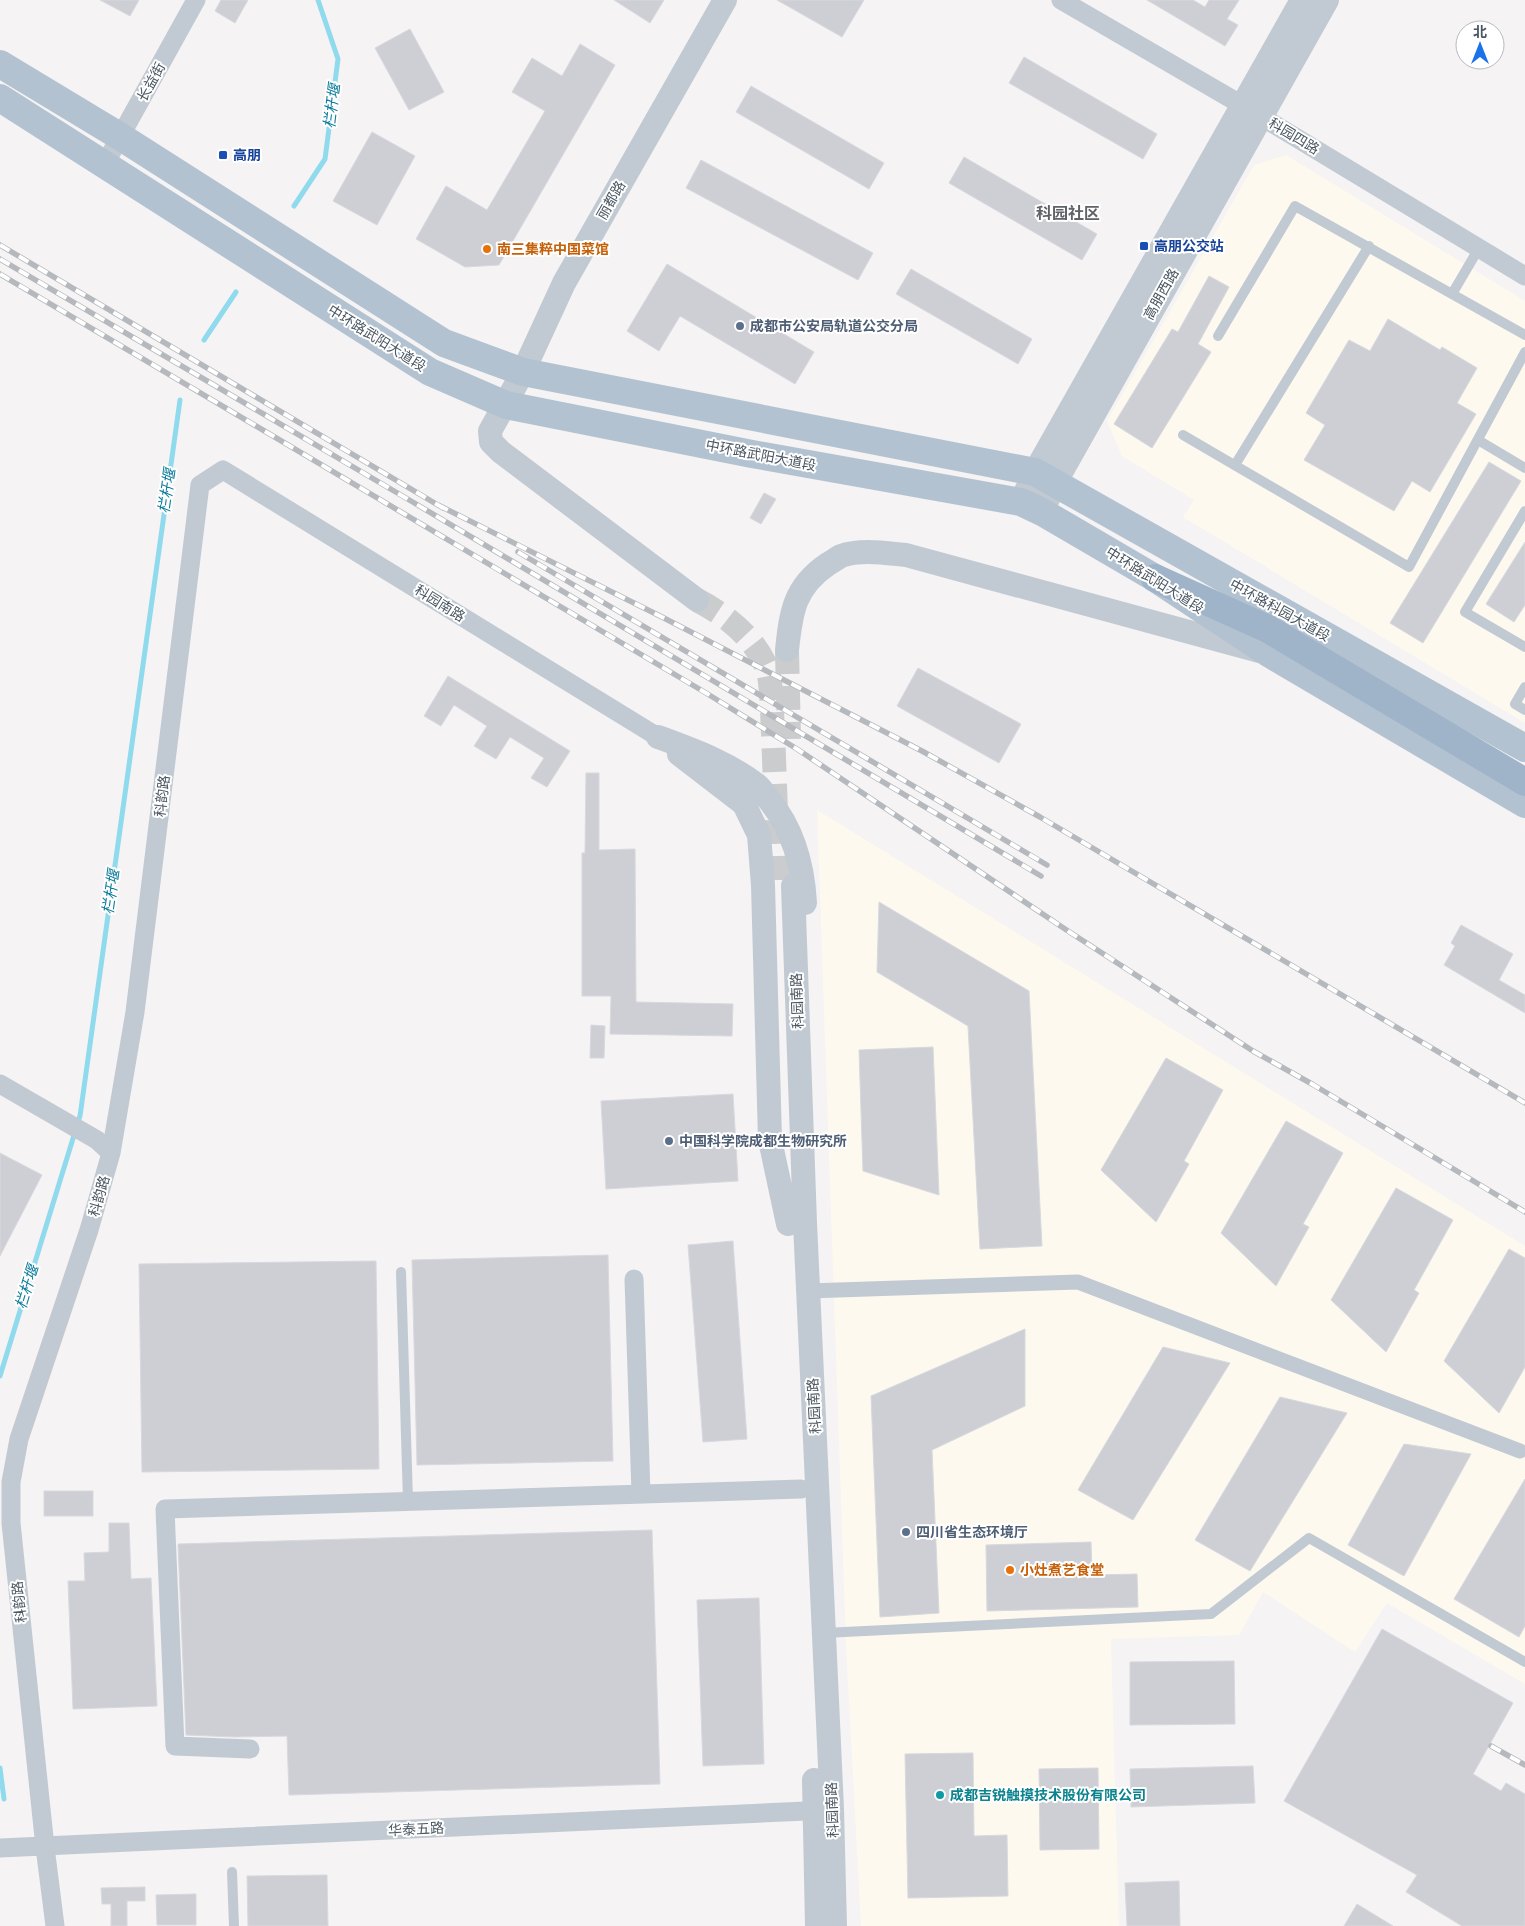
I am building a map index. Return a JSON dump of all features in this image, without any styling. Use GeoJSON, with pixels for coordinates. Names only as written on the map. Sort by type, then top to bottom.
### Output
{"type":"FeatureCollection","features":[{"type":"Feature","properties":{"kind":"highway"},"geometry":{"type":"LineString","coordinates":[[1155,578],[1525,782]]}},
{"type":"Feature","properties":{"kind":"main road"},"geometry":{"type":"LineString","coordinates":[[0,64],[121,137],[444,343],[523,372],[1045,477]]}},
{"type":"Feature","properties":{"kind":"main road","name":"中环路武阳大道段"},"geometry":{"type":"LineString","coordinates":[[0,98],[430,372],[506,405],[1032,507],[1155,578]]}},
{"type":"Feature","properties":{"kind":"main road","name":"中环路科园大道段"},"geometry":{"type":"LineString","coordinates":[[1045,477],[1525,748]]}},
{"type":"Feature","properties":{"kind":"main road"},"geometry":{"type":"LineString","coordinates":[[1269,642],[1525,804]]}},
{"type":"Feature","properties":{"kind":"street","name":"长益街"},"geometry":{"type":"LineString","coordinates":[[105,164],[196,0]]}},
{"type":"Feature","properties":{"kind":"street","name":"丽都路"},"geometry":{"type":"LineString","coordinates":[[697,600],[501,452],[491,442],[490,432],[523,372],[564,283],[725,0]]}},
{"type":"Feature","properties":{"kind":"street","name":"科园四路"},"geometry":{"type":"LineString","coordinates":[[1061,0],[1251,110],[1525,276]]}},
{"type":"Feature","properties":{"kind":"street","name":"高朋西路"},"geometry":{"type":"LineString","coordinates":[[1032,507],[1045,477],[1251,110],[1302,0]]}},
{"type":"Feature","properties":{"kind":"street","name":"高朋西路"},"geometry":{"type":"LineString","coordinates":[[1251,110],[1327,0]]}},
{"type":"Feature","properties":{"kind":"street","name":"科园南路"},"geometry":{"type":"LineString","coordinates":[[223,470],[658,737]]}},
{"type":"Feature","properties":{"kind":"street","name":"科韵路"},"geometry":{"type":"LineString","coordinates":[[55,1926],[44,1847],[11,1523],[11,1482],[19,1439],[89,1230],[111,1153],[136,1012],[200,486],[223,470]]}},
{"type":"Feature","properties":{"kind":"street"},"geometry":{"type":"LineString","coordinates":[[787,650],[790,616],[801,589],[821,569],[841,556],[870,552],[906,555],[1269,642]]}},
{"type":"Feature","properties":{"kind":"street"},"geometry":{"type":"LineString","coordinates":[[658,737],[702,753],[759,786],[780,813],[788,828],[796,851],[785,886]]}},
{"type":"Feature","properties":{"kind":"street"},"geometry":{"type":"LineString","coordinates":[[658,737],[744,804],[785,886]]}},
{"type":"Feature","properties":{"kind":"street","name":"科园南路"},"geometry":{"type":"LineString","coordinates":[[785,886],[797,1223],[801,1489],[824,1810],[835,1926]]}},
{"type":"Feature","properties":{"kind":"street"},"geometry":{"type":"LineString","coordinates":[[0,1084],[97,1140],[111,1153]]}},
{"type":"Feature","properties":{"kind":"street","name":"科园南路"},"geometry":{"type":"LineString","coordinates":[[797,1223],[808,1291],[823,1633],[824,1810],[817,1926]]}},
{"type":"Feature","properties":{"kind":"street"},"geometry":{"type":"LineString","coordinates":[[634,1279],[641,1494]]}},
{"type":"Feature","properties":{"kind":"street"},"geometry":{"type":"LineString","coordinates":[[808,1291],[1078,1282],[1520,1451]]}},
{"type":"Feature","properties":{"kind":"street"},"geometry":{"type":"LineString","coordinates":[[250,1749],[175,1746],[165,1509],[801,1489]]}},
{"type":"Feature","properties":{"kind":"street","name":"华泰五路"},"geometry":{"type":"LineString","coordinates":[[0,1848],[824,1810]]}},
{"type":"Feature","properties":{"kind":"lane"},"geometry":{"type":"LineString","coordinates":[[1218,336],[1295,206],[1525,335]]}},
{"type":"Feature","properties":{"kind":"lane"},"geometry":{"type":"LineString","coordinates":[[1235,465],[1369,246]]}},
{"type":"Feature","properties":{"kind":"lane"},"geometry":{"type":"LineString","coordinates":[[1452,294],[1479,248]]}},
{"type":"Feature","properties":{"kind":"lane"},"geometry":{"type":"LineString","coordinates":[[1183,435],[1409,567],[1525,352]]}},
{"type":"Feature","properties":{"kind":"lane"},"geometry":{"type":"LineString","coordinates":[[1478,440],[1525,468]]}},
{"type":"Feature","properties":{"kind":"lane"},"geometry":{"type":"LineString","coordinates":[[1525,511],[1465,612],[1525,647]]}},
{"type":"Feature","properties":{"kind":"lane"},"geometry":{"type":"LineString","coordinates":[[1525,687],[1515,704],[1525,710]]}},
{"type":"Feature","properties":{"kind":"lane"},"geometry":{"type":"LineString","coordinates":[[401,1272],[408,1501]]}},
{"type":"Feature","properties":{"kind":"lane"},"geometry":{"type":"LineString","coordinates":[[823,1633],[1211,1614],[1309,1538],[1525,1662]]}},
{"type":"Feature","properties":{"kind":"lane"},"geometry":{"type":"LineString","coordinates":[[232,1872],[234,1926]]}},
{"type":"Feature","properties":{"kind":"shaded area"},"geometry":{"type":"Polygon","coordinates":[[[1286,155],[1525,301],[1525,723],[1183,517],[1194,500],[1122,456],[1107,421],[1254,165],[1286,155]]]}},
{"type":"Feature","properties":{"kind":"shaded area"},"geometry":{"type":"Polygon","coordinates":[[[817,810],[1525,1246],[1525,1684],[1387,1603],[1355,1652],[1263,1592],[1239,1635],[1111,1639],[1119,1926],[861,1926],[846,1646],[817,810]]]}},
{"type":"Feature","properties":{"kind":"building"},"geometry":{"type":"Polygon","coordinates":[[[100,0],[139,0],[130,16],[100,0]]]}},
{"type":"Feature","properties":{"kind":"building"},"geometry":{"type":"Polygon","coordinates":[[[221,0],[248,0],[235,23],[215,11],[221,0]]]}},
{"type":"Feature","properties":{"kind":"building"},"geometry":{"type":"Polygon","coordinates":[[[614,0],[664,0],[650,23],[614,0]]]}},
{"type":"Feature","properties":{"kind":"building"},"geometry":{"type":"Polygon","coordinates":[[[777,0],[864,0],[842,37],[777,0]]]}},
{"type":"Feature","properties":{"kind":"building"},"geometry":{"type":"Polygon","coordinates":[[[1147,0],[1193,0],[1205,7],[1209,0],[1239,0],[1227,19],[1238,25],[1225,46],[1147,0]]]}},
{"type":"Feature","properties":{"kind":"building"},"geometry":{"type":"Polygon","coordinates":[[[410,29],[444,92],[409,110],[375,48],[410,29]]]}},
{"type":"Feature","properties":{"kind":"building"},"geometry":{"type":"Polygon","coordinates":[[[580,44],[615,65],[499,265],[465,267],[416,239],[446,186],[487,210],[545,111],[512,92],[532,58],[562,76],[580,44]]]}},
{"type":"Feature","properties":{"kind":"building"},"geometry":{"type":"Polygon","coordinates":[[[1024,57],[1157,134],[1143,159],[1009,83],[1024,57]]]}},
{"type":"Feature","properties":{"kind":"building"},"geometry":{"type":"Polygon","coordinates":[[[751,86],[884,163],[869,189],[736,112],[751,86]]]}},
{"type":"Feature","properties":{"kind":"building"},"geometry":{"type":"Polygon","coordinates":[[[372,132],[415,156],[377,225],[333,201],[372,132]]]}},
{"type":"Feature","properties":{"kind":"building"},"geometry":{"type":"Polygon","coordinates":[[[964,157],[1097,234],[1082,260],[949,183],[964,157]]]}},
{"type":"Feature","properties":{"kind":"building"},"geometry":{"type":"Polygon","coordinates":[[[701,160],[873,253],[858,280],[686,188],[701,160]]]}},
{"type":"Feature","properties":{"kind":"building"},"geometry":{"type":"Polygon","coordinates":[[[667,264],[814,352],[795,384],[680,316],[659,351],[627,331],[667,264]]]}},
{"type":"Feature","properties":{"kind":"building"},"geometry":{"type":"Polygon","coordinates":[[[911,269],[1032,339],[1018,364],[896,294],[911,269]]]}},
{"type":"Feature","properties":{"kind":"building"},"geometry":{"type":"Polygon","coordinates":[[[1209,276],[1229,287],[1198,344],[1211,352],[1152,448],[1114,424],[1172,329],[1178,332],[1209,276]]]}},
{"type":"Feature","properties":{"kind":"building"},"geometry":{"type":"Polygon","coordinates":[[[1388,319],[1440,350],[1442,347],[1477,368],[1457,403],[1476,414],[1430,492],[1412,481],[1394,511],[1304,460],[1325,425],[1306,413],[1349,340],[1370,351],[1388,319]]]}},
{"type":"Feature","properties":{"kind":"building"},"geometry":{"type":"Polygon","coordinates":[[[1489,462],[1521,481],[1423,643],[1390,623],[1489,462]]]}},
{"type":"Feature","properties":{"kind":"building"},"geometry":{"type":"Polygon","coordinates":[[[764,493],[776,499],[761,524],[750,518],[764,493]]]}},
{"type":"Feature","properties":{"kind":"building"},"geometry":{"type":"Polygon","coordinates":[[[1525,542],[1525,605],[1514,622],[1486,604],[1525,542]]]}},
{"type":"Feature","properties":{"kind":"building"},"geometry":{"type":"Polygon","coordinates":[[[918,668],[1021,724],[999,763],[897,706],[918,668]]]}},
{"type":"Feature","properties":{"kind":"building"},"geometry":{"type":"Polygon","coordinates":[[[448,676],[570,751],[547,787],[531,778],[544,758],[510,737],[496,759],[474,746],[487,726],[454,705],[441,726],[424,716],[448,676]]]}},
{"type":"Feature","properties":{"kind":"building"},"geometry":{"type":"Polygon","coordinates":[[[586,773],[599,773],[599,850],[635,849],[636,1002],[733,1004],[732,1036],[610,1034],[611,996],[582,996],[582,853],[585,853],[586,773]]]}},
{"type":"Feature","properties":{"kind":"building"},"geometry":{"type":"Polygon","coordinates":[[[879,902],[1029,991],[1042,1246],[980,1249],[968,1026],[877,972],[879,902]]]}},
{"type":"Feature","properties":{"kind":"building"},"geometry":{"type":"Polygon","coordinates":[[[1461,925],[1513,954],[1499,980],[1525,995],[1525,1013],[1444,965],[1455,946],[1451,943],[1461,925]]]}},
{"type":"Feature","properties":{"kind":"building"},"geometry":{"type":"Polygon","coordinates":[[[591,1025],[605,1026],[604,1058],[590,1058],[591,1025]]]}},
{"type":"Feature","properties":{"kind":"building"},"geometry":{"type":"Polygon","coordinates":[[[933,1047],[939,1195],[863,1171],[859,1050],[933,1047]]]}},
{"type":"Feature","properties":{"kind":"building"},"geometry":{"type":"Polygon","coordinates":[[[1166,1058],[1223,1090],[1184,1161],[1189,1164],[1156,1222],[1101,1170],[1166,1058]]]}},
{"type":"Feature","properties":{"kind":"building","name":"中国科学院成都生物研究所"},"geometry":{"type":"Polygon","coordinates":[[[733,1094],[738,1181],[606,1189],[601,1101],[733,1094]]]}},
{"type":"Feature","properties":{"kind":"building"},"geometry":{"type":"Polygon","coordinates":[[[1286,1121],[1343,1153],[1303,1224],[1309,1227],[1276,1286],[1221,1233],[1286,1121]]]}},
{"type":"Feature","properties":{"kind":"building"},"geometry":{"type":"Polygon","coordinates":[[[0,1153],[42,1175],[0,1256],[0,1153]]]}},
{"type":"Feature","properties":{"kind":"building"},"geometry":{"type":"Polygon","coordinates":[[[1396,1188],[1453,1220],[1414,1290],[1419,1293],[1386,1352],[1331,1300],[1396,1188]]]}},
{"type":"Feature","properties":{"kind":"building"},"geometry":{"type":"Polygon","coordinates":[[[733,1241],[747,1439],[703,1442],[688,1245],[733,1241]]]}},
{"type":"Feature","properties":{"kind":"building"},"geometry":{"type":"Polygon","coordinates":[[[1509,1249],[1525,1258],[1525,1367],[1499,1413],[1444,1361],[1509,1249]]]}},
{"type":"Feature","properties":{"kind":"building"},"geometry":{"type":"Polygon","coordinates":[[[608,1255],[613,1461],[417,1465],[412,1260],[608,1255]]]}},
{"type":"Feature","properties":{"kind":"building"},"geometry":{"type":"Polygon","coordinates":[[[376,1261],[379,1469],[142,1472],[139,1264],[376,1261]]]}},
{"type":"Feature","properties":{"kind":"building","name":"四川省生态环境厅"},"geometry":{"type":"Polygon","coordinates":[[[1025,1329],[1025,1406],[932,1450],[939,1613],[880,1617],[871,1396],[1025,1329]]]}},
{"type":"Feature","properties":{"kind":"building"},"geometry":{"type":"Polygon","coordinates":[[[1163,1347],[1230,1363],[1133,1520],[1078,1490],[1163,1347]]]}},
{"type":"Feature","properties":{"kind":"building"},"geometry":{"type":"Polygon","coordinates":[[[1280,1397],[1347,1413],[1250,1571],[1195,1540],[1280,1397]]]}},
{"type":"Feature","properties":{"kind":"building"},"geometry":{"type":"Polygon","coordinates":[[[1404,1444],[1471,1454],[1404,1576],[1348,1545],[1404,1444]]]}},
{"type":"Feature","properties":{"kind":"building"},"geometry":{"type":"Polygon","coordinates":[[[1525,1479],[1525,1626],[1519,1637],[1454,1599],[1525,1479]]]}},
{"type":"Feature","properties":{"kind":"building"},"geometry":{"type":"Polygon","coordinates":[[[44,1491],[93,1491],[93,1516],[44,1516],[44,1491]]]}},
{"type":"Feature","properties":{"kind":"building"},"geometry":{"type":"Polygon","coordinates":[[[109,1523],[129,1523],[131,1579],[151,1578],[157,1706],[73,1709],[68,1581],[85,1581],[84,1553],[109,1552],[109,1523]]]}},
{"type":"Feature","properties":{"kind":"building"},"geometry":{"type":"Polygon","coordinates":[[[652,1530],[660,1784],[289,1795],[287,1736],[235,1737],[186,1735],[178,1544],[652,1530]]]}},
{"type":"Feature","properties":{"kind":"building"},"geometry":{"type":"Polygon","coordinates":[[[1091,1542],[1092,1575],[1137,1574],[1138,1607],[987,1611],[986,1545],[1091,1542]]]}},
{"type":"Feature","properties":{"kind":"building"},"geometry":{"type":"Polygon","coordinates":[[[759,1598],[764,1764],[703,1766],[697,1600],[759,1598]]]}},
{"type":"Feature","properties":{"kind":"building"},"geometry":{"type":"Polygon","coordinates":[[[1382,1629],[1513,1703],[1473,1774],[1501,1791],[1506,1783],[1525,1794],[1525,1926],[1462,1926],[1406,1892],[1417,1875],[1284,1801],[1382,1629]]]}},
{"type":"Feature","properties":{"kind":"building"},"geometry":{"type":"Polygon","coordinates":[[[1234,1661],[1235,1724],[1130,1725],[1130,1662],[1234,1661]]]}},
{"type":"Feature","properties":{"kind":"building","name":"成都吉锐触摸技术股份有限公司"},"geometry":{"type":"Polygon","coordinates":[[[973,1753],[974,1836],[1007,1835],[1008,1896],[908,1898],[905,1754],[973,1753]]]}},
{"type":"Feature","properties":{"kind":"building"},"geometry":{"type":"Polygon","coordinates":[[[1253,1766],[1255,1803],[1131,1807],[1130,1769],[1253,1766]]]}},
{"type":"Feature","properties":{"kind":"building"},"geometry":{"type":"Polygon","coordinates":[[[1098,1768],[1099,1849],[1040,1850],[1039,1769],[1098,1768]]]}},
{"type":"Feature","properties":{"kind":"building"},"geometry":{"type":"Polygon","coordinates":[[[327,1875],[328,1926],[248,1926],[247,1876],[327,1875]]]}},
{"type":"Feature","properties":{"kind":"building"},"geometry":{"type":"Polygon","coordinates":[[[1179,1881],[1180,1926],[1127,1926],[1125,1883],[1179,1881]]]}},
{"type":"Feature","properties":{"kind":"building"},"geometry":{"type":"Polygon","coordinates":[[[145,1887],[145,1901],[127,1901],[127,1926],[111,1926],[111,1904],[102,1904],[101,1888],[145,1887]]]}},
{"type":"Feature","properties":{"kind":"building"},"geometry":{"type":"Polygon","coordinates":[[[196,1894],[196,1925],[157,1925],[156,1895],[196,1894]]]}},
{"type":"Feature","properties":{"kind":"building"},"geometry":{"type":"Polygon","coordinates":[[[1357,1904],[1393,1926],[1344,1926],[1357,1904]]]}},
{"type":"Feature","properties":{"kind":"waterway","name":"栏杆堰"},"geometry":{"type":"LineString","coordinates":[[294,206],[325,159],[338,59],[318,0]]}},
{"type":"Feature","properties":{"kind":"waterway","name":"栏杆堰"},"geometry":{"type":"LineString","coordinates":[[204,340],[236,292]]}},
{"type":"Feature","properties":{"kind":"waterway","name":"栏杆堰"},"geometry":{"type":"LineString","coordinates":[[77,1124],[80,1116],[180,400]]}},
{"type":"Feature","properties":{"kind":"waterway","name":"栏杆堰"},"geometry":{"type":"LineString","coordinates":[[0,1376],[75,1132]]}},
{"type":"Feature","properties":{"kind":"waterway","name":"栏杆堰"},"geometry":{"type":"LineString","coordinates":[[0,1768],[4,1799]]}},
{"type":"Feature","properties":{"kind":"tunnel"},"geometry":{"type":"LineString","coordinates":[[697,600],[738,628],[755,646],[767,668],[772,709],[778,886]]}},
{"type":"Feature","properties":{"kind":"tunnel"},"geometry":{"type":"LineString","coordinates":[[787,650],[789,739]]}},
{"type":"Feature","properties":{"kind":"railway"},"geometry":{"type":"LineString","coordinates":[[0,245],[443,508]]}},
{"type":"Feature","properties":{"kind":"railway"},"geometry":{"type":"LineString","coordinates":[[0,259],[1041,876]]}},
{"type":"Feature","properties":{"kind":"railway"},"geometry":{"type":"LineString","coordinates":[[0,274],[706,693],[797,749],[1068,931],[1253,1051],[1312,1084],[1525,1212]]}},
{"type":"Feature","properties":{"kind":"railway"},"geometry":{"type":"LineString","coordinates":[[438,505],[660,616],[922,751],[1040,817],[1525,1103]]}},
{"type":"Feature","properties":{"kind":"railway"},"geometry":{"type":"LineString","coordinates":[[518,552],[1047,865]]}},
{"type":"Feature","properties":{"kind":"railway"},"geometry":{"type":"LineString","coordinates":[[1491,1746],[1525,1765]]}},
{"type":"Feature","properties":{"kind":"place","name":"高朋"},"geometry":{"type":"Point","coordinates":[223,155]}},
{"type":"Feature","properties":{"kind":"place","name":"高朋公交站"},"geometry":{"type":"Point","coordinates":[1144,246]}},
{"type":"Feature","properties":{"kind":"place","name":"南三集粹中国菜馆"},"geometry":{"type":"Point","coordinates":[487,249]}},
{"type":"Feature","properties":{"kind":"place","name":"成都市公安局轨道公交分局"},"geometry":{"type":"Point","coordinates":[740,326]}},
{"type":"Feature","properties":{"kind":"place","name":"中国科学院成都生物研究所"},"geometry":{"type":"Point","coordinates":[669,1141]}},
{"type":"Feature","properties":{"kind":"place","name":"四川省生态环境厅"},"geometry":{"type":"Point","coordinates":[906,1532]}},
{"type":"Feature","properties":{"kind":"place","name":"小灶煮艺食堂"},"geometry":{"type":"Point","coordinates":[1010,1570]}},
{"type":"Feature","properties":{"kind":"place","name":"成都吉锐触摸技术股份有限公司"},"geometry":{"type":"Point","coordinates":[940,1795]}},
{"type":"Feature","properties":{"kind":"district","name":"科园社区"},"geometry":{"type":"Point","coordinates":[1068,213]}}]}
